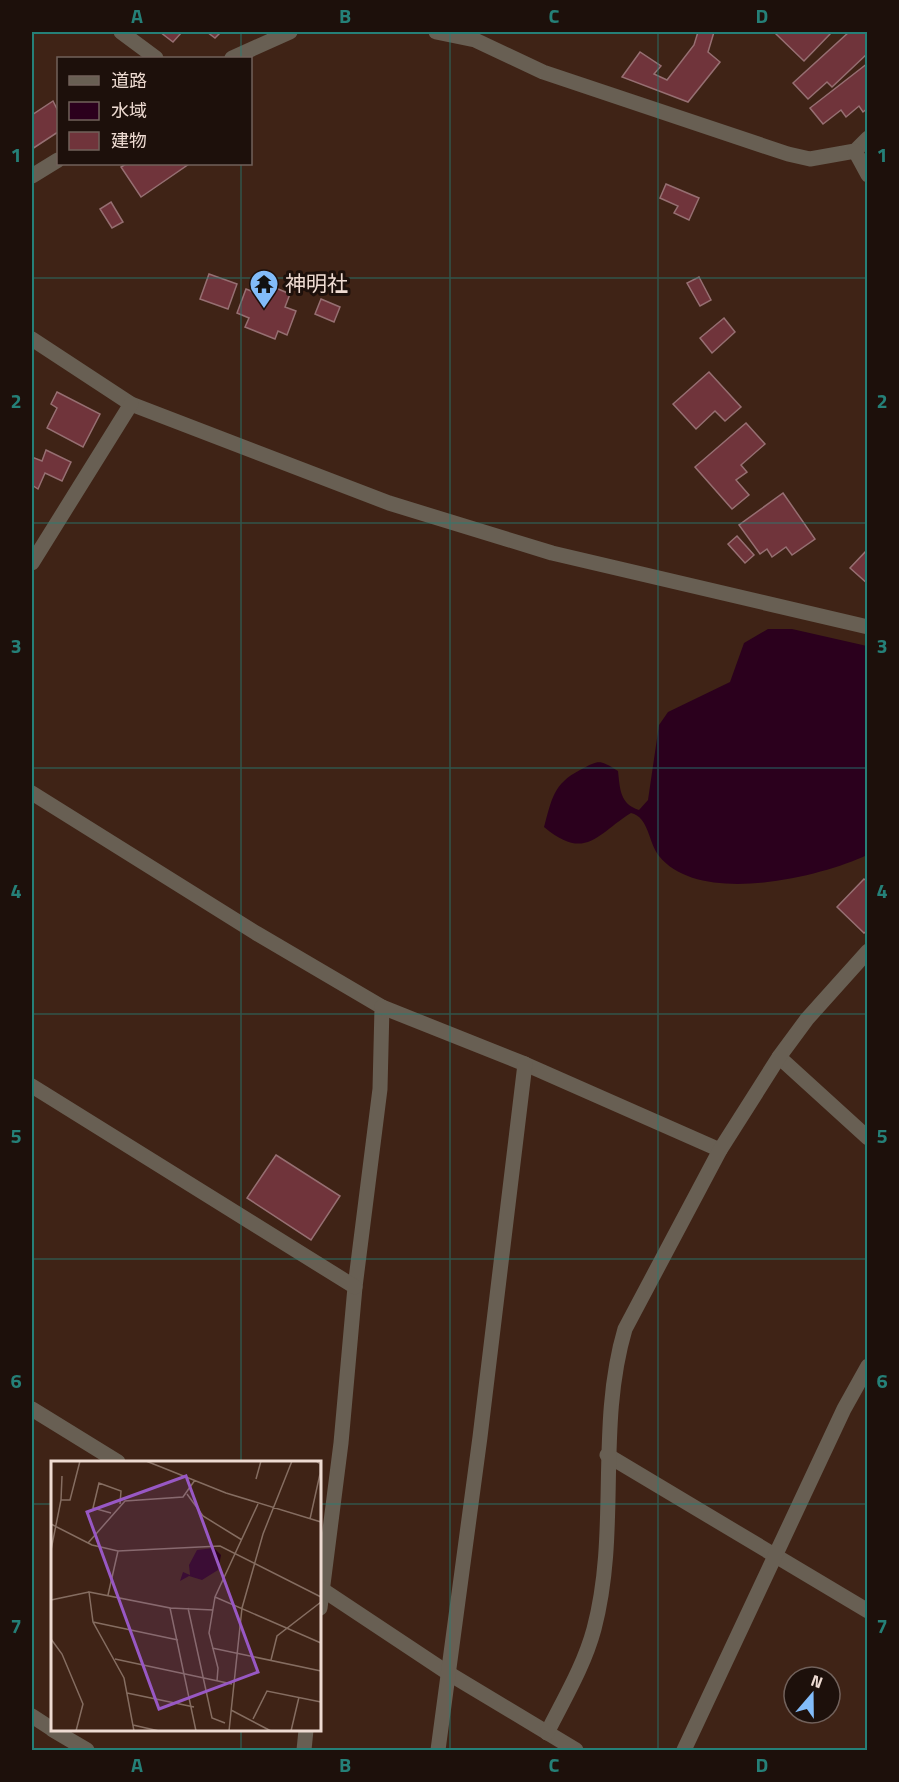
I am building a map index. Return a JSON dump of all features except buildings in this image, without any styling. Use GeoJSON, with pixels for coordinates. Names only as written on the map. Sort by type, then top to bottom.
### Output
{"type":"FeatureCollection","features":[{"type":"Feature","properties":{"kind":"street"},"geometry":{"type":"LineString","coordinates":[[121,32],[155,57]]}},
{"type":"Feature","properties":{"kind":"street"},"geometry":{"type":"LineString","coordinates":[[234,57],[287,32]]}},
{"type":"Feature","properties":{"kind":"street"},"geometry":{"type":"LineString","coordinates":[[436,32],[475,40],[543,72],[788,154],[810,159],[855,151],[867,138]]}},
{"type":"Feature","properties":{"kind":"street"},"geometry":{"type":"LineString","coordinates":[[855,151],[867,175]]}},
{"type":"Feature","properties":{"kind":"street"},"geometry":{"type":"LineString","coordinates":[[32,176],[57,161]]}},
{"type":"Feature","properties":{"kind":"street"},"geometry":{"type":"LineString","coordinates":[[32,339],[131,404],[388,503],[541,550],[867,627]]}},
{"type":"Feature","properties":{"kind":"street"},"geometry":{"type":"LineString","coordinates":[[32,563],[131,404]]}},
{"type":"Feature","properties":{"kind":"street"},"geometry":{"type":"LineString","coordinates":[[32,793],[256,933],[382,1007],[525,1064],[720,1150]]}},
{"type":"Feature","properties":{"kind":"street"},"geometry":{"type":"LineString","coordinates":[[547,1733],[583,1663],[594,1628],[603,1581],[609,1500],[607,1455],[616,1360],[625,1329],[720,1150],[779,1057],[807,1018],[867,951]]}},
{"type":"Feature","properties":{"kind":"street"},"geometry":{"type":"LineString","coordinates":[[321,1582],[341,1443],[355,1287],[380,1089],[382,1007]]}},
{"type":"Feature","properties":{"kind":"street"},"geometry":{"type":"LineString","coordinates":[[779,1057],[867,1138]]}},
{"type":"Feature","properties":{"kind":"street"},"geometry":{"type":"LineString","coordinates":[[438,1750],[525,1064]]}},
{"type":"Feature","properties":{"kind":"street"},"geometry":{"type":"LineString","coordinates":[[32,1086],[355,1287]]}},
{"type":"Feature","properties":{"kind":"street"},"geometry":{"type":"LineString","coordinates":[[684,1750],[844,1409],[867,1366]]}},
{"type":"Feature","properties":{"kind":"street"},"geometry":{"type":"LineString","coordinates":[[32,1409],[116,1461]]}},
{"type":"Feature","properties":{"kind":"street"},"geometry":{"type":"LineString","coordinates":[[607,1455],[867,1611]]}},
{"type":"Feature","properties":{"kind":"street"},"geometry":{"type":"LineString","coordinates":[[321,1590],[448,1673],[576,1750]]}},
{"type":"Feature","properties":{"kind":"street"},"geometry":{"type":"LineString","coordinates":[[32,1716],[51,1728]]}},
{"type":"Feature","properties":{"kind":"street"},"geometry":{"type":"LineString","coordinates":[[56,1731],[87,1750]]}},
{"type":"Feature","properties":{"kind":"street"},"geometry":{"type":"LineString","coordinates":[[304,1750],[306,1731]]}},
{"type":"Feature","properties":{"kind":"water"},"geometry":{"type":"Polygon","coordinates":[[[768,629],[792,629],[867,646],[867,855],[846,864],[790,879],[729,884],[701,880],[677,871],[659,856],[645,825],[637,815],[631,813],[600,836],[581,843],[571,843],[544,827],[555,793],[564,781],[571,775],[599,762],[618,771],[622,795],[628,804],[639,810],[648,800],[659,725],[668,712],[730,682],[744,643],[768,629]]]}},
{"type":"Feature","properties":{"kind":"place","name":"神明社"},"geometry":{"type":"Point","coordinates":[264,310]}}]}
